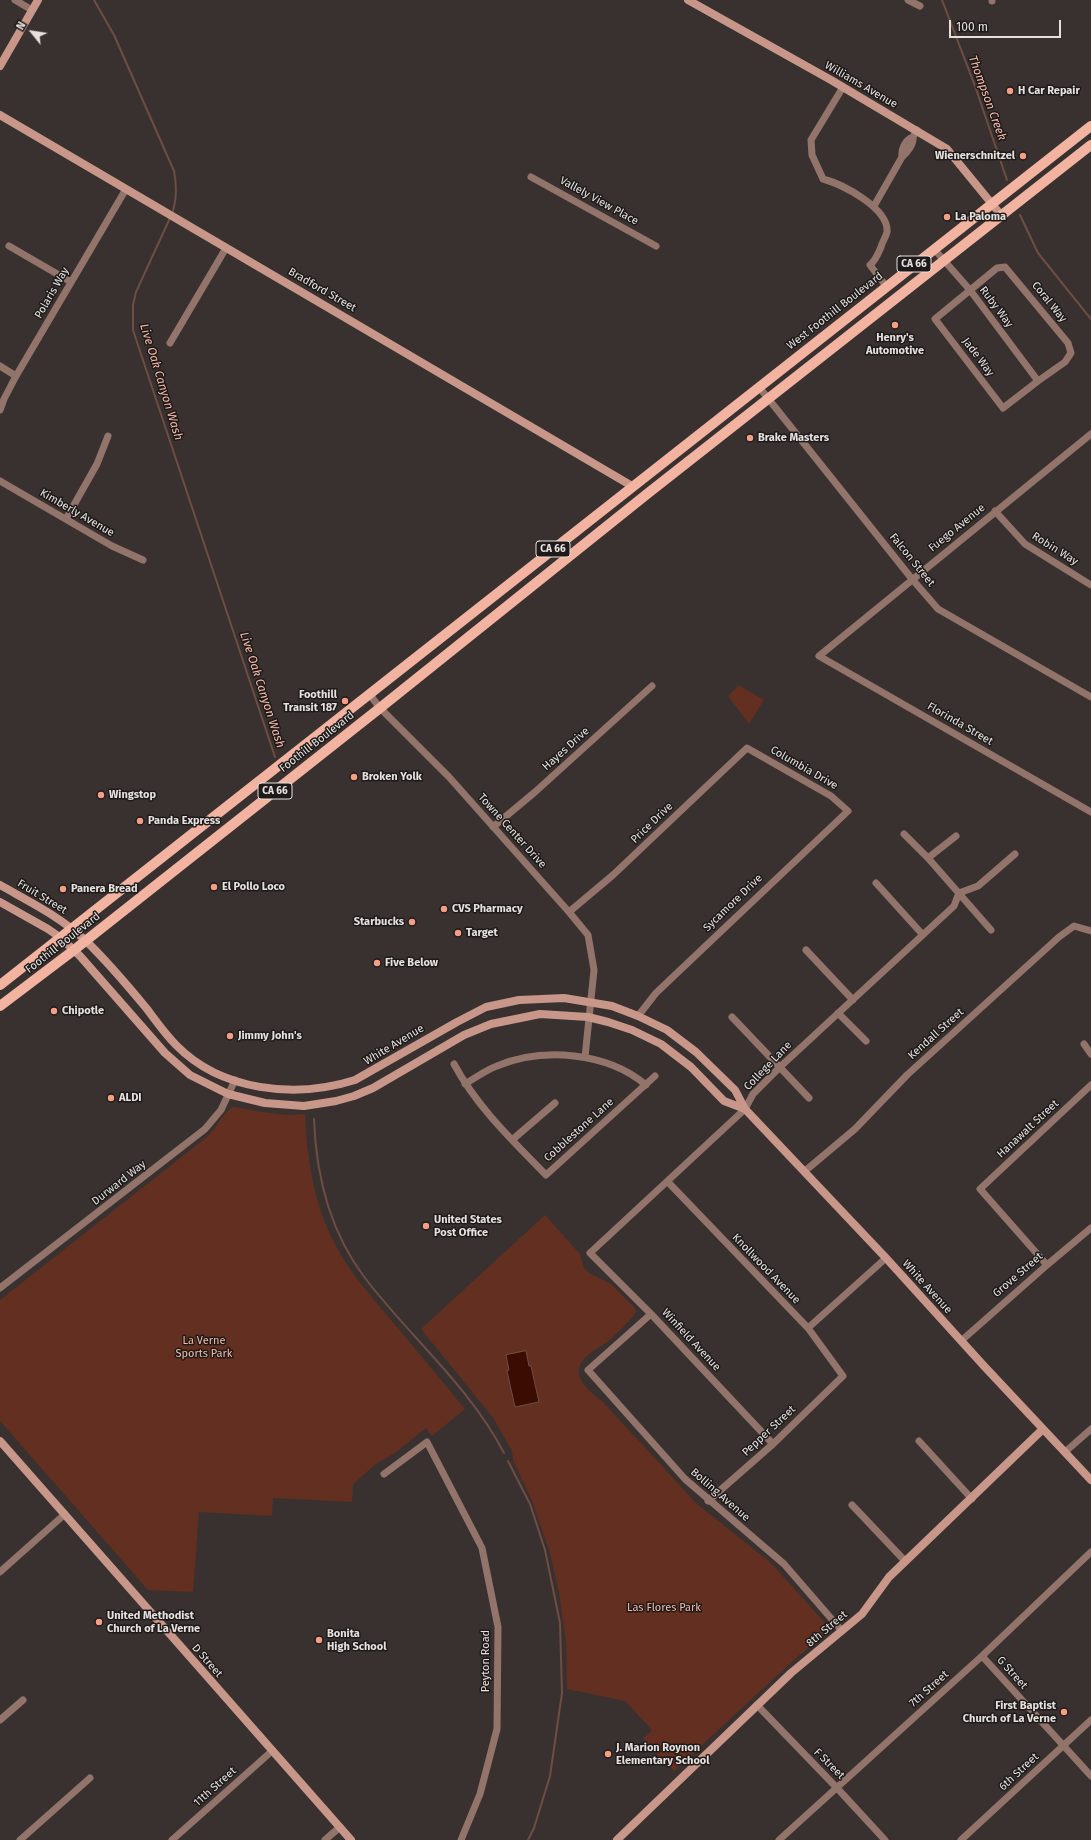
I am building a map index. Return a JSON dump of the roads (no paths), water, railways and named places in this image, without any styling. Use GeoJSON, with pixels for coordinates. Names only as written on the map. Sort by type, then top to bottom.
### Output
{"type":"FeatureCollection","features":[{"type":"Feature","properties":{"kind":"main road","name":"West Foothill Boulevard"},"geometry":{"type":"LineString","coordinates":[[632,486],[1091,126]]}},
{"type":"Feature","properties":{"kind":"main road"},"geometry":{"type":"LineString","coordinates":[[1070,142],[1079,154]]}},
{"type":"Feature","properties":{"kind":"main road","name":"CA 66"},"geometry":{"type":"LineString","coordinates":[[768,398],[1091,145]]}},
{"type":"Feature","properties":{"kind":"main road","name":"Foothill Boulevard"},"geometry":{"type":"LineString","coordinates":[[0,1006],[86,941],[768,398]]}},
{"type":"Feature","properties":{"kind":"main road","name":"Foothill Boulevard"},"geometry":{"type":"LineString","coordinates":[[0,985],[370,695],[632,486]]}},
{"type":"Feature","properties":{"kind":"street"},"geometry":{"type":"LineString","coordinates":[[15,0],[32,10]]}},
{"type":"Feature","properties":{"kind":"street"},"geometry":{"type":"LineString","coordinates":[[0,66],[38,0]]}},
{"type":"Feature","properties":{"kind":"street","name":"Williams Avenue"},"geometry":{"type":"LineString","coordinates":[[688,0],[844,87],[915,134],[948,149],[1001,215]]}},
{"type":"Feature","properties":{"kind":"street"},"geometry":{"type":"LineString","coordinates":[[908,0],[920,6]]}},
{"type":"Feature","properties":{"kind":"street"},"geometry":{"type":"LineString","coordinates":[[844,87],[811,140],[812,155],[823,179],[832,182],[874,206],[884,219],[887,232],[875,261],[870,265],[886,286]]}},
{"type":"Feature","properties":{"kind":"street","name":"Bradford Street"},"geometry":{"type":"LineString","coordinates":[[0,115],[632,486]]}},
{"type":"Feature","properties":{"kind":"street"},"geometry":{"type":"LineString","coordinates":[[874,206],[902,157],[901,150],[909,139],[915,134]]}},
{"type":"Feature","properties":{"kind":"street","name":"Vallely View Place"},"geometry":{"type":"LineString","coordinates":[[531,177],[656,246]]}},
{"type":"Feature","properties":{"kind":"street","name":"Polaris Way"},"geometry":{"type":"LineString","coordinates":[[0,410],[16,376],[126,189]]}},
{"type":"Feature","properties":{"kind":"street"},"geometry":{"type":"LineString","coordinates":[[9,246],[71,282]]}},
{"type":"Feature","properties":{"kind":"street"},"geometry":{"type":"LineString","coordinates":[[170,343],[226,248]]}},
{"type":"Feature","properties":{"kind":"street","name":"Ruby Way"},"geometry":{"type":"LineString","coordinates":[[934,249],[970,290],[1038,381]]}},
{"type":"Feature","properties":{"kind":"street","name":"Coral Way"},"geometry":{"type":"LineString","coordinates":[[970,290],[997,268],[1005,267],[1009,269],[1068,343],[1071,353],[1065,362],[1038,381]]}},
{"type":"Feature","properties":{"kind":"street","name":"Jade Way"},"geometry":{"type":"LineString","coordinates":[[970,290],[936,319],[1003,408],[1038,381]]}},
{"type":"Feature","properties":{"kind":"street"},"geometry":{"type":"LineString","coordinates":[[0,366],[16,376]]}},
{"type":"Feature","properties":{"kind":"street","name":"Falcon Street"},"geometry":{"type":"LineString","coordinates":[[759,387],[912,579],[938,609],[1091,697]]}},
{"type":"Feature","properties":{"kind":"street","name":"Fuego Avenue"},"geometry":{"type":"LineString","coordinates":[[819,656],[1091,434]]}},
{"type":"Feature","properties":{"kind":"street"},"geometry":{"type":"LineString","coordinates":[[66,519],[97,464],[108,436]]}},
{"type":"Feature","properties":{"kind":"street","name":"Kimberly Avenue"},"geometry":{"type":"LineString","coordinates":[[0,482],[112,546],[143,560]]}},
{"type":"Feature","properties":{"kind":"street","name":"Robin Way"},"geometry":{"type":"LineString","coordinates":[[995,511],[1025,544],[1091,585]]}},
{"type":"Feature","properties":{"kind":"street","name":"Florinda Street"},"geometry":{"type":"LineString","coordinates":[[819,656],[1091,812]]}},
{"type":"Feature","properties":{"kind":"street","name":"Hayes Drive"},"geometry":{"type":"LineString","coordinates":[[493,827],[536,792],[652,686]]}},
{"type":"Feature","properties":{"kind":"street","name":"Towne Center Drive"},"geometry":{"type":"LineString","coordinates":[[370,695],[380,708],[440,767],[570,912],[588,935],[594,970],[585,1057]]}},
{"type":"Feature","properties":{"kind":"street","name":"Columbia Drive"},"geometry":{"type":"LineString","coordinates":[[747,748],[832,796],[848,811]]}},
{"type":"Feature","properties":{"kind":"street","name":"Price Drive"},"geometry":{"type":"LineString","coordinates":[[570,912],[613,875],[747,748]]}},
{"type":"Feature","properties":{"kind":"street","name":"Sycamore Drive"},"geometry":{"type":"LineString","coordinates":[[638,1016],[656,993],[848,811]]}},
{"type":"Feature","properties":{"kind":"street"},"geometry":{"type":"LineString","coordinates":[[904,834],[928,858],[991,930]]}},
{"type":"Feature","properties":{"kind":"street"},"geometry":{"type":"LineString","coordinates":[[928,858],[956,836]]}},
{"type":"Feature","properties":{"kind":"street"},"geometry":{"type":"LineString","coordinates":[[959,893],[978,886],[1015,854]]}},
{"type":"Feature","properties":{"kind":"street"},"geometry":{"type":"LineString","coordinates":[[876,883],[923,936]]}},
{"type":"Feature","properties":{"kind":"street","name":"Fruit Street"},"geometry":{"type":"LineString","coordinates":[[0,885],[61,920],[72,929]]}},
{"type":"Feature","properties":{"kind":"street","name":"College Lane"},"geometry":{"type":"LineString","coordinates":[[590,1253],[745,1109],[753,1094],[780,1068],[954,906],[959,893]]}},
{"type":"Feature","properties":{"kind":"street"},"geometry":{"type":"LineString","coordinates":[[0,902],[48,929],[74,950]]}},
{"type":"Feature","properties":{"kind":"street","name":"Kendall Street"},"geometry":{"type":"LineString","coordinates":[[805,1171],[855,1129],[907,1076],[1059,937],[1074,926],[1089,930]]}},
{"type":"Feature","properties":{"kind":"street","name":"White Avenue"},"geometry":{"type":"LineString","coordinates":[[72,929],[86,941],[126,984],[176,1045],[199,1063],[235,1080],[256,1086],[281,1090],[314,1089],[337,1086],[366,1074],[486,1007],[519,1000],[564,998],[612,1006],[638,1016],[667,1030],[696,1052],[735,1090],[745,1109],[805,1171],[1091,1480]]}},
{"type":"Feature","properties":{"kind":"street","name":"White Avenue"},"geometry":{"type":"LineString","coordinates":[[74,950],[165,1053],[190,1075],[228,1094],[265,1103],[304,1106],[336,1101],[354,1096],[373,1088],[464,1035],[491,1024],[540,1014],[588,1018],[608,1022],[632,1030],[661,1044],[691,1067],[724,1101],[745,1109]]}},
{"type":"Feature","properties":{"kind":"street"},"geometry":{"type":"LineString","coordinates":[[806,950],[853,1000]]}},
{"type":"Feature","properties":{"kind":"street"},"geometry":{"type":"LineString","coordinates":[[838,1013],[866,1041]]}},
{"type":"Feature","properties":{"kind":"street"},"geometry":{"type":"LineString","coordinates":[[732,1017],[809,1098]]}},
{"type":"Feature","properties":{"kind":"street"},"geometry":{"type":"LineString","coordinates":[[1084,1044],[1091,1054]]}},
{"type":"Feature","properties":{"kind":"street"},"geometry":{"type":"LineString","coordinates":[[465,1084],[496,1066],[530,1056],[585,1057],[620,1067],[646,1085]]}},
{"type":"Feature","properties":{"kind":"street","name":"Cobblestone Lane"},"geometry":{"type":"LineString","coordinates":[[454,1064],[478,1103],[546,1175],[655,1076]]}},
{"type":"Feature","properties":{"kind":"street","name":"Durward Way"},"geometry":{"type":"LineString","coordinates":[[0,1288],[205,1129],[221,1110],[235,1080]]}},
{"type":"Feature","properties":{"kind":"street","name":"Hanawalt Street"},"geometry":{"type":"LineString","coordinates":[[1047,1265],[980,1189],[1091,1085]]}},
{"type":"Feature","properties":{"kind":"street"},"geometry":{"type":"LineString","coordinates":[[512,1140],[555,1103]]}},
{"type":"Feature","properties":{"kind":"street","name":"Knollwood Avenue"},"geometry":{"type":"LineString","coordinates":[[668,1182],[808,1328],[843,1376]]}},
{"type":"Feature","properties":{"kind":"street","name":"Grove Street"},"geometry":{"type":"LineString","coordinates":[[961,1341],[1091,1228]]}},
{"type":"Feature","properties":{"kind":"street","name":"Winfield Avenue"},"geometry":{"type":"LineString","coordinates":[[590,1253],[651,1314],[773,1444]]}},
{"type":"Feature","properties":{"kind":"street"},"geometry":{"type":"LineString","coordinates":[[808,1328],[886,1258]]}},
{"type":"Feature","properties":{"kind":"street","name":"Bolling Avenue"},"geometry":{"type":"LineString","coordinates":[[651,1314],[588,1370],[685,1479],[708,1501],[784,1564],[842,1632]]}},
{"type":"Feature","properties":{"kind":"street","name":"Pepper Street"},"geometry":{"type":"LineString","coordinates":[[708,1501],[773,1444],[843,1376]]}},
{"type":"Feature","properties":{"kind":"street","name":"8th Street"},"geometry":{"type":"LineString","coordinates":[[617,1840],[791,1673],[862,1614],[889,1577],[1044,1429]]}},
{"type":"Feature","properties":{"kind":"street"},"geometry":{"type":"LineString","coordinates":[[1065,1452],[1091,1429]]}},
{"type":"Feature","properties":{"kind":"street"},"geometry":{"type":"LineString","coordinates":[[919,1441],[972,1499]]}},
{"type":"Feature","properties":{"kind":"street","name":"D Street"},"geometry":{"type":"LineString","coordinates":[[0,1442],[351,1840]]}},
{"type":"Feature","properties":{"kind":"street","name":"Peyton Road"},"geometry":{"type":"LineString","coordinates":[[384,1474],[427,1442],[482,1548],[498,1627],[497,1729],[480,1794],[461,1840]]}},
{"type":"Feature","properties":{"kind":"street"},"geometry":{"type":"LineString","coordinates":[[852,1505],[905,1561]]}},
{"type":"Feature","properties":{"kind":"street"},"geometry":{"type":"LineString","coordinates":[[0,1572],[64,1514]]}},
{"type":"Feature","properties":{"kind":"street","name":"7th Street"},"geometry":{"type":"LineString","coordinates":[[779,1840],[982,1656],[1091,1552]]}},
{"type":"Feature","properties":{"kind":"street","name":"G Street"},"geometry":{"type":"LineString","coordinates":[[982,1656],[1091,1776]]}},
{"type":"Feature","properties":{"kind":"street"},"geometry":{"type":"LineString","coordinates":[[0,1720],[23,1700]]}},
{"type":"Feature","properties":{"kind":"street","name":"F Street"},"geometry":{"type":"LineString","coordinates":[[757,1705],[885,1840]]}},
{"type":"Feature","properties":{"kind":"street","name":"6th Street"},"geometry":{"type":"LineString","coordinates":[[961,1840],[1091,1720]]}},
{"type":"Feature","properties":{"kind":"street","name":"11th Street"},"geometry":{"type":"LineString","coordinates":[[172,1840],[272,1751]]}},
{"type":"Feature","properties":{"kind":"street"},"geometry":{"type":"LineString","coordinates":[[20,1840],[90,1778]]}},
{"type":"Feature","properties":{"kind":"street"},"geometry":{"type":"LineString","coordinates":[[325,1840],[340,1827]]}},
{"type":"Feature","properties":{"kind":"waterway","name":"Live Oak Canyon Wash"},"geometry":{"type":"LineString","coordinates":[[94,0],[114,35],[174,171],[176,192],[172,214]]}},
{"type":"Feature","properties":{"kind":"waterway","name":"Thompson Creek"},"geometry":{"type":"LineString","coordinates":[[942,0],[975,86],[1007,180]]}},
{"type":"Feature","properties":{"kind":"waterway","name":"Thompson Creek"},"geometry":{"type":"LineString","coordinates":[[1020,215],[1038,253],[1091,319]]}},
{"type":"Feature","properties":{"kind":"waterway","name":"Live Oak Canyon Wash"},"geometry":{"type":"LineString","coordinates":[[170,218],[136,292],[133,305],[133,330],[275,757]]}},
{"type":"Feature","properties":{"kind":"waterway"},"geometry":{"type":"LineString","coordinates":[[314,1119],[318,1161],[327,1203],[334,1223],[353,1260],[382,1300],[457,1384],[490,1429],[504,1453]]}},
{"type":"Feature","properties":{"kind":"waterway"},"geometry":{"type":"LineString","coordinates":[[508,1461],[530,1504],[545,1550],[560,1623],[562,1693],[550,1776],[534,1828],[528,1840]]}},
{"type":"Feature","properties":{"kind":"place","name":"H Car Repair"},"geometry":{"type":"Point","coordinates":[1010,91]}},
{"type":"Feature","properties":{"kind":"place","name":"Wienerschnitzel"},"geometry":{"type":"Point","coordinates":[1023,156]}},
{"type":"Feature","properties":{"kind":"place","name":"La Paloma"},"geometry":{"type":"Point","coordinates":[947,217]}},
{"type":"Feature","properties":{"kind":"place","name":"Henry's Automotive"},"geometry":{"type":"Point","coordinates":[895,325]}},
{"type":"Feature","properties":{"kind":"place","name":"Brake Masters"},"geometry":{"type":"Point","coordinates":[750,438]}},
{"type":"Feature","properties":{"kind":"place","name":"Foothill Transit 187"},"geometry":{"type":"Point","coordinates":[345,701]}},
{"type":"Feature","properties":{"kind":"place","name":"Broken Yolk"},"geometry":{"type":"Point","coordinates":[354,777]}},
{"type":"Feature","properties":{"kind":"place","name":"Wingstop"},"geometry":{"type":"Point","coordinates":[101,795]}},
{"type":"Feature","properties":{"kind":"place","name":"Panda Express"},"geometry":{"type":"Point","coordinates":[140,821]}},
{"type":"Feature","properties":{"kind":"place","name":"El Pollo Loco"},"geometry":{"type":"Point","coordinates":[214,887]}},
{"type":"Feature","properties":{"kind":"place","name":"Panera Bread"},"geometry":{"type":"Point","coordinates":[63,889]}},
{"type":"Feature","properties":{"kind":"place","name":"CVS Pharmacy"},"geometry":{"type":"Point","coordinates":[444,909]}},
{"type":"Feature","properties":{"kind":"place","name":"Starbucks"},"geometry":{"type":"Point","coordinates":[412,922]}},
{"type":"Feature","properties":{"kind":"place","name":"Target"},"geometry":{"type":"Point","coordinates":[458,933]}},
{"type":"Feature","properties":{"kind":"place","name":"Five Below"},"geometry":{"type":"Point","coordinates":[377,963]}},
{"type":"Feature","properties":{"kind":"place","name":"Chipotle"},"geometry":{"type":"Point","coordinates":[54,1011]}},
{"type":"Feature","properties":{"kind":"place","name":"Jimmy John's"},"geometry":{"type":"Point","coordinates":[230,1036]}},
{"type":"Feature","properties":{"kind":"place","name":"ALDI"},"geometry":{"type":"Point","coordinates":[111,1098]}},
{"type":"Feature","properties":{"kind":"place","name":"United States Post Office"},"geometry":{"type":"Point","coordinates":[426,1226]}},
{"type":"Feature","properties":{"kind":"place","name":"United Methodist Church of La Verne"},"geometry":{"type":"Point","coordinates":[99,1622]}},
{"type":"Feature","properties":{"kind":"place","name":"Bonita High School"},"geometry":{"type":"Point","coordinates":[319,1640]}},
{"type":"Feature","properties":{"kind":"place","name":"First Baptist Church of La Verne"},"geometry":{"type":"Point","coordinates":[1064,1712]}},
{"type":"Feature","properties":{"kind":"place","name":"J. Marion Roynon Elementary School"},"geometry":{"type":"Point","coordinates":[608,1754]}},
{"type":"Feature","properties":{"kind":"park label","name":"La Verne Sports Park"},"geometry":{"type":"Point","coordinates":[204,1347]}},
{"type":"Feature","properties":{"kind":"park label","name":"Las Flores Park"},"geometry":{"type":"Point","coordinates":[664,1608]}}]}
